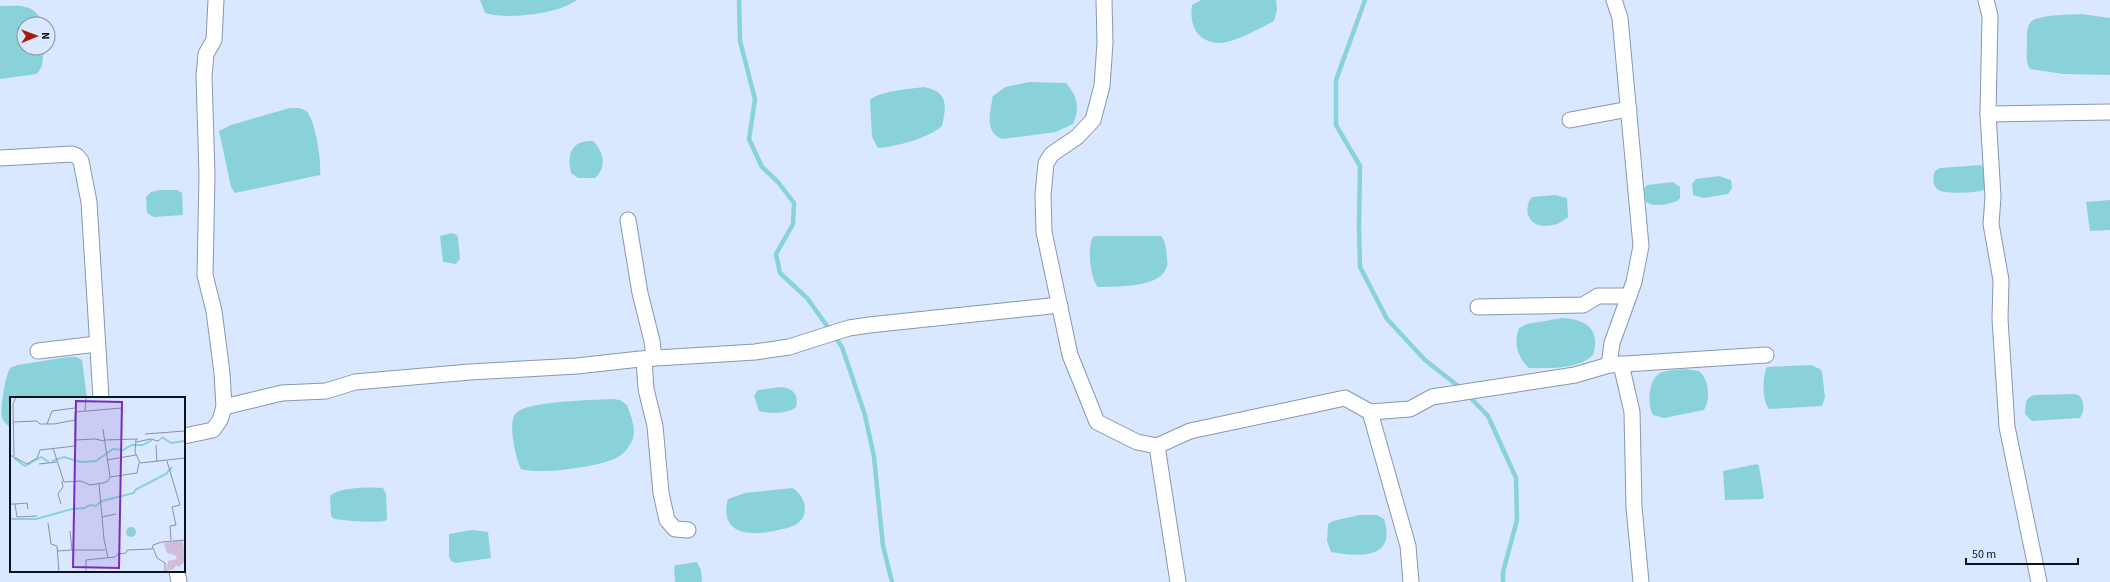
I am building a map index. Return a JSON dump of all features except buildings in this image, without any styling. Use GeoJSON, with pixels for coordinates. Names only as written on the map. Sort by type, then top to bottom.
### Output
{"type":"FeatureCollection","features":[{"type":"Feature","properties":{"kind":"street"},"geometry":{"type":"LineString","coordinates":[[185,436],[213,430],[220,420],[224,407],[222,373],[215,319],[205,275],[207,175],[204,76],[206,54],[214,40],[216,0]]}},
{"type":"Feature","properties":{"kind":"street"},"geometry":{"type":"LineString","coordinates":[[1104,0],[1105,44],[1102,86],[1093,120],[1077,137],[1052,154],[1046,163],[1043,195],[1044,232],[1070,355],[1096,422],[1137,442],[1157,446],[1190,431],[1345,398],[1370,412],[1410,409],[1432,397],[1575,375],[1615,365],[1766,355]]}},
{"type":"Feature","properties":{"kind":"street"},"geometry":{"type":"LineString","coordinates":[[1614,0],[1620,18],[1641,246],[1634,282],[1612,343],[1615,365],[1632,412],[1634,507],[1641,582]]}},
{"type":"Feature","properties":{"kind":"street"},"geometry":{"type":"LineString","coordinates":[[1986,0],[1990,16],[1990,78],[1988,114],[1993,197],[1991,224],[2001,280],[2000,319],[2007,427],[2038,582]]}},
{"type":"Feature","properties":{"kind":"street"},"geometry":{"type":"LineString","coordinates":[[1570,120],[1629,109]]}},
{"type":"Feature","properties":{"kind":"street"},"geometry":{"type":"LineString","coordinates":[[1988,114],[2110,112]]}},
{"type":"Feature","properties":{"kind":"street"},"geometry":{"type":"LineString","coordinates":[[0,158],[72,154],[77,156],[82,161],[89,202],[101,397]]}},
{"type":"Feature","properties":{"kind":"street"},"geometry":{"type":"LineString","coordinates":[[628,220],[640,293],[652,342],[646,389],[655,426],[661,494],[667,520],[675,529],[688,530]]}},
{"type":"Feature","properties":{"kind":"street"},"geometry":{"type":"LineString","coordinates":[[1478,307],[1582,305],[1598,296],[1629,296]]}},
{"type":"Feature","properties":{"kind":"street"},"geometry":{"type":"LineString","coordinates":[[224,407],[282,393],[326,391],[355,382],[470,372],[577,366],[649,359],[755,352],[789,347],[819,339],[849,328],[943,316],[1060,305]]}},
{"type":"Feature","properties":{"kind":"street"},"geometry":{"type":"LineString","coordinates":[[38,351],[97,344]]}},
{"type":"Feature","properties":{"kind":"street"},"geometry":{"type":"LineString","coordinates":[[1370,412],[1408,546],[1411,582]]}},
{"type":"Feature","properties":{"kind":"street"},"geometry":{"type":"LineString","coordinates":[[1157,446],[1178,582]]}},
{"type":"Feature","properties":{"kind":"street"},"geometry":{"type":"LineString","coordinates":[[177,572],[179,582]]}},
{"type":"Feature","properties":{"kind":"shaded area"},"geometry":{"type":"Polygon","coordinates":[[[480,0],[577,0],[558,9],[545,12],[519,16],[506,16],[485,13],[480,0]]]}},
{"type":"Feature","properties":{"kind":"shaded area"},"geometry":{"type":"Polygon","coordinates":[[[1201,0],[1276,0],[1277,10],[1274,21],[1255,31],[1233,41],[1220,43],[1212,42],[1200,36],[1193,26],[1191,12],[1192,5],[1201,0]]]}},
{"type":"Feature","properties":{"kind":"shaded area"},"geometry":{"type":"Polygon","coordinates":[[[0,6],[20,6],[31,9],[39,16],[16,16],[16,56],[43,56],[42,66],[37,74],[0,79],[0,6]]]}},
{"type":"Feature","properties":{"kind":"shaded area"},"geometry":{"type":"Polygon","coordinates":[[[2081,14],[2110,18],[2110,75],[2063,74],[2030,69],[2027,63],[2027,34],[2030,23],[2033,20],[2046,16],[2081,14]]]}},
{"type":"Feature","properties":{"kind":"shaded area"},"geometry":{"type":"Polygon","coordinates":[[[1029,82],[1066,83],[1073,93],[1077,103],[1077,113],[1073,124],[1056,132],[1002,139],[996,136],[990,126],[993,96],[1005,87],[1029,82]]]}},
{"type":"Feature","properties":{"kind":"shaded area"},"geometry":{"type":"Polygon","coordinates":[[[923,87],[937,92],[944,100],[945,112],[942,126],[921,138],[893,146],[878,148],[872,137],[870,100],[887,92],[923,87]]]}},
{"type":"Feature","properties":{"kind":"shaded area"},"geometry":{"type":"Polygon","coordinates":[[[290,108],[302,109],[309,115],[317,141],[320,161],[320,175],[235,193],[231,187],[219,131],[231,125],[290,108]]]}},
{"type":"Feature","properties":{"kind":"shaded area"},"geometry":{"type":"Polygon","coordinates":[[[593,141],[597,145],[602,155],[603,164],[599,174],[595,178],[578,178],[571,173],[569,161],[571,151],[578,144],[593,141]]]}},
{"type":"Feature","properties":{"kind":"shaded area"},"geometry":{"type":"Polygon","coordinates":[[[1981,165],[1986,170],[1986,189],[1977,192],[1953,193],[1940,191],[1934,185],[1934,173],[1940,168],[1981,165]]]}},
{"type":"Feature","properties":{"kind":"shaded area"},"geometry":{"type":"Polygon","coordinates":[[[1719,176],[1731,180],[1732,188],[1728,194],[1703,198],[1693,195],[1692,184],[1696,179],[1719,176]]]}},
{"type":"Feature","properties":{"kind":"shaded area"},"geometry":{"type":"Polygon","coordinates":[[[1673,182],[1680,187],[1680,198],[1677,201],[1657,205],[1646,202],[1644,189],[1647,185],[1673,182]]]}},
{"type":"Feature","properties":{"kind":"shaded area"},"geometry":{"type":"Polygon","coordinates":[[[160,190],[177,190],[182,193],[183,215],[154,217],[147,213],[146,197],[151,192],[160,190]]]}},
{"type":"Feature","properties":{"kind":"shaded area"},"geometry":{"type":"Polygon","coordinates":[[[1555,195],[1567,198],[1568,217],[1554,225],[1539,225],[1533,222],[1529,217],[1527,210],[1529,201],[1532,197],[1555,195]]]}},
{"type":"Feature","properties":{"kind":"shaded area"},"geometry":{"type":"Polygon","coordinates":[[[2110,200],[2110,230],[2090,231],[2086,202],[2110,200]]]}},
{"type":"Feature","properties":{"kind":"shaded area"},"geometry":{"type":"Polygon","coordinates":[[[452,233],[457,235],[458,238],[460,259],[456,264],[443,262],[440,236],[452,233]]]}},
{"type":"Feature","properties":{"kind":"shaded area"},"geometry":{"type":"Polygon","coordinates":[[[1161,236],[1166,246],[1167,267],[1162,275],[1142,284],[1098,287],[1093,277],[1090,262],[1091,241],[1093,237],[1161,236]]]}},
{"type":"Feature","properties":{"kind":"shaded area"},"geometry":{"type":"Polygon","coordinates":[[[1562,318],[1578,321],[1590,327],[1595,338],[1593,355],[1587,360],[1571,366],[1529,368],[1519,355],[1516,339],[1519,328],[1527,324],[1562,318]]]}},
{"type":"Feature","properties":{"kind":"shaded area"},"geometry":{"type":"Polygon","coordinates":[[[76,357],[82,360],[87,397],[10,397],[10,426],[6,424],[2,418],[2,401],[8,372],[10,368],[17,365],[76,357]]]}},
{"type":"Feature","properties":{"kind":"shaded area"},"geometry":{"type":"Polygon","coordinates":[[[1811,365],[1820,369],[1822,372],[1825,397],[1822,406],[1769,409],[1764,394],[1764,377],[1767,367],[1811,365]]]}},
{"type":"Feature","properties":{"kind":"shaded area"},"geometry":{"type":"Polygon","coordinates":[[[1685,369],[1699,371],[1705,379],[1708,389],[1708,400],[1704,410],[1664,418],[1653,415],[1649,399],[1651,387],[1656,376],[1665,371],[1685,369]]]}},
{"type":"Feature","properties":{"kind":"shaded area"},"geometry":{"type":"Polygon","coordinates":[[[781,387],[789,389],[794,393],[797,399],[796,407],[788,411],[778,413],[759,411],[754,396],[758,390],[781,387]]]}},
{"type":"Feature","properties":{"kind":"shaded area"},"geometry":{"type":"Polygon","coordinates":[[[2075,394],[2080,396],[2083,404],[2083,413],[2080,418],[2032,421],[2025,414],[2027,400],[2034,395],[2075,394]]]}},
{"type":"Feature","properties":{"kind":"shaded area"},"geometry":{"type":"Polygon","coordinates":[[[612,399],[620,400],[627,405],[634,428],[632,441],[620,456],[610,461],[570,469],[530,471],[521,469],[512,432],[513,418],[516,413],[533,406],[546,404],[612,399]]]}},
{"type":"Feature","properties":{"kind":"shaded area"},"geometry":{"type":"Polygon","coordinates":[[[1757,464],[1759,466],[1764,497],[1762,499],[1725,500],[1723,471],[1757,464]]]}},
{"type":"Feature","properties":{"kind":"shaded area"},"geometry":{"type":"Polygon","coordinates":[[[355,488],[383,488],[386,494],[387,519],[385,521],[353,521],[334,519],[331,516],[330,496],[334,493],[355,488]]]}},
{"type":"Feature","properties":{"kind":"shaded area"},"geometry":{"type":"Polygon","coordinates":[[[792,488],[803,499],[805,509],[802,519],[795,525],[774,531],[755,533],[738,530],[732,526],[728,519],[726,511],[728,499],[745,493],[792,488]]]}},
{"type":"Feature","properties":{"kind":"shaded area"},"geometry":{"type":"Polygon","coordinates":[[[1359,515],[1377,515],[1384,519],[1387,532],[1385,542],[1380,549],[1363,555],[1331,552],[1327,541],[1328,524],[1333,521],[1359,515]]]}},
{"type":"Feature","properties":{"kind":"shaded area"},"geometry":{"type":"Polygon","coordinates":[[[472,530],[488,532],[491,558],[456,563],[451,561],[449,556],[449,534],[472,530]]]}},
{"type":"Feature","properties":{"kind":"shaded area"},"geometry":{"type":"Polygon","coordinates":[[[697,562],[701,570],[702,582],[675,582],[674,567],[676,565],[697,562]]]}},
{"type":"Feature","properties":{"kind":"waterway"},"geometry":{"type":"LineString","coordinates":[[739,0],[740,41],[755,99],[749,139],[762,167],[778,182],[794,203],[793,224],[776,254],[780,273],[807,298],[842,347],[865,415],[874,457],[883,546],[892,582]]}},
{"type":"Feature","properties":{"kind":"waterway"},"geometry":{"type":"LineString","coordinates":[[1365,0],[1336,80],[1336,125],[1360,166],[1360,267],[1387,319],[1425,360],[1462,389]]}},
{"type":"Feature","properties":{"kind":"waterway"},"geometry":{"type":"LineString","coordinates":[[1467,394],[1488,416],[1516,478],[1517,520],[1503,572],[1503,582]]}}]}
